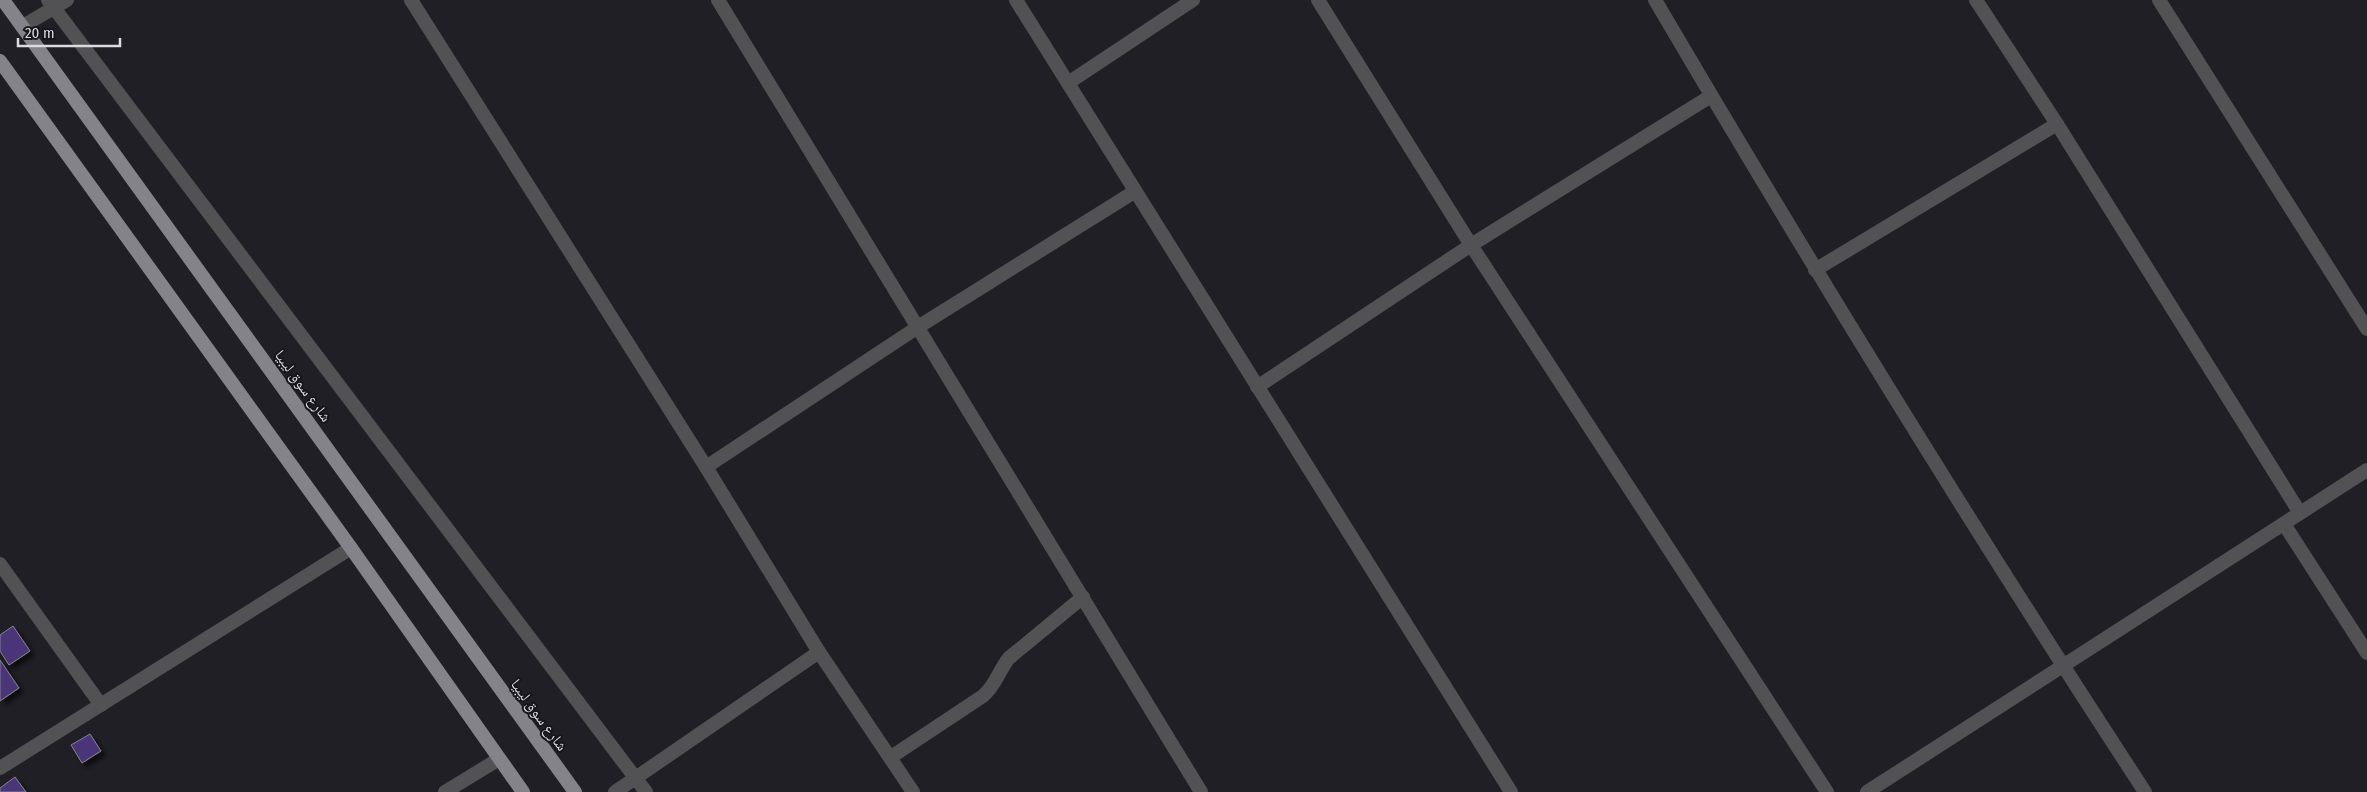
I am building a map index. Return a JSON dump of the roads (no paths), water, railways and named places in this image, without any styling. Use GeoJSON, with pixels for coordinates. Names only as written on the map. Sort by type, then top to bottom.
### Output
{"type":"FeatureCollection","features":[{"type":"Feature","properties":{"kind":"main road","name":"شارع سوق ليبيا"},"geometry":{"type":"LineString","coordinates":[[3,0],[575,792]]}},
{"type":"Feature","properties":{"kind":"main road"},"geometry":{"type":"LineString","coordinates":[[0,61],[351,548],[524,792]]}},
{"type":"Feature","properties":{"kind":"street"},"geometry":{"type":"LineString","coordinates":[[23,26],[51,4],[67,0]]}},
{"type":"Feature","properties":{"kind":"street"},"geometry":{"type":"LineString","coordinates":[[411,0],[706,467],[818,652],[913,792]]}},
{"type":"Feature","properties":{"kind":"street"},"geometry":{"type":"LineString","coordinates":[[718,0],[1202,792]]}},
{"type":"Feature","properties":{"kind":"street"},"geometry":{"type":"LineString","coordinates":[[1016,0],[1134,192],[1511,792]]}},
{"type":"Feature","properties":{"kind":"street"},"geometry":{"type":"LineString","coordinates":[[1068,83],[1193,0]]}},
{"type":"Feature","properties":{"kind":"street"},"geometry":{"type":"LineString","coordinates":[[1318,0],[1471,245],[1827,792]]}},
{"type":"Feature","properties":{"kind":"street"},"geometry":{"type":"LineString","coordinates":[[1655,0],[1815,270],[2062,665],[2145,792]]}},
{"type":"Feature","properties":{"kind":"street"},"geometry":{"type":"LineString","coordinates":[[1976,0],[2057,124],[2300,513]]}},
{"type":"Feature","properties":{"kind":"street"},"geometry":{"type":"LineString","coordinates":[[2160,0],[2367,329]]}},
{"type":"Feature","properties":{"kind":"street"},"geometry":{"type":"LineString","coordinates":[[51,4],[646,792]]}},
{"type":"Feature","properties":{"kind":"street"},"geometry":{"type":"LineString","coordinates":[[1257,387],[1471,245],[1711,96]]}},
{"type":"Feature","properties":{"kind":"street"},"geometry":{"type":"LineString","coordinates":[[1815,270],[2057,124]]}},
{"type":"Feature","properties":{"kind":"street"},"geometry":{"type":"LineString","coordinates":[[706,467],[918,326],[1134,192]]}},
{"type":"Feature","properties":{"kind":"street"},"geometry":{"type":"LineString","coordinates":[[1867,792],[2367,470]]}},
{"type":"Feature","properties":{"kind":"street"},"geometry":{"type":"LineString","coordinates":[[2284,524],[2367,653]]}},
{"type":"Feature","properties":{"kind":"street"},"geometry":{"type":"LineString","coordinates":[[0,768],[351,548]]}},
{"type":"Feature","properties":{"kind":"street"},"geometry":{"type":"LineString","coordinates":[[0,564],[101,705]]}},
{"type":"Feature","properties":{"kind":"street"},"geometry":{"type":"LineString","coordinates":[[891,757],[983,696],[991,689],[1002,666],[1009,658],[1083,598]]}},
{"type":"Feature","properties":{"kind":"street"},"geometry":{"type":"LineString","coordinates":[[615,792],[818,652]]}},
{"type":"Feature","properties":{"kind":"street"},"geometry":{"type":"LineString","coordinates":[[445,792],[499,759]]}}]}
